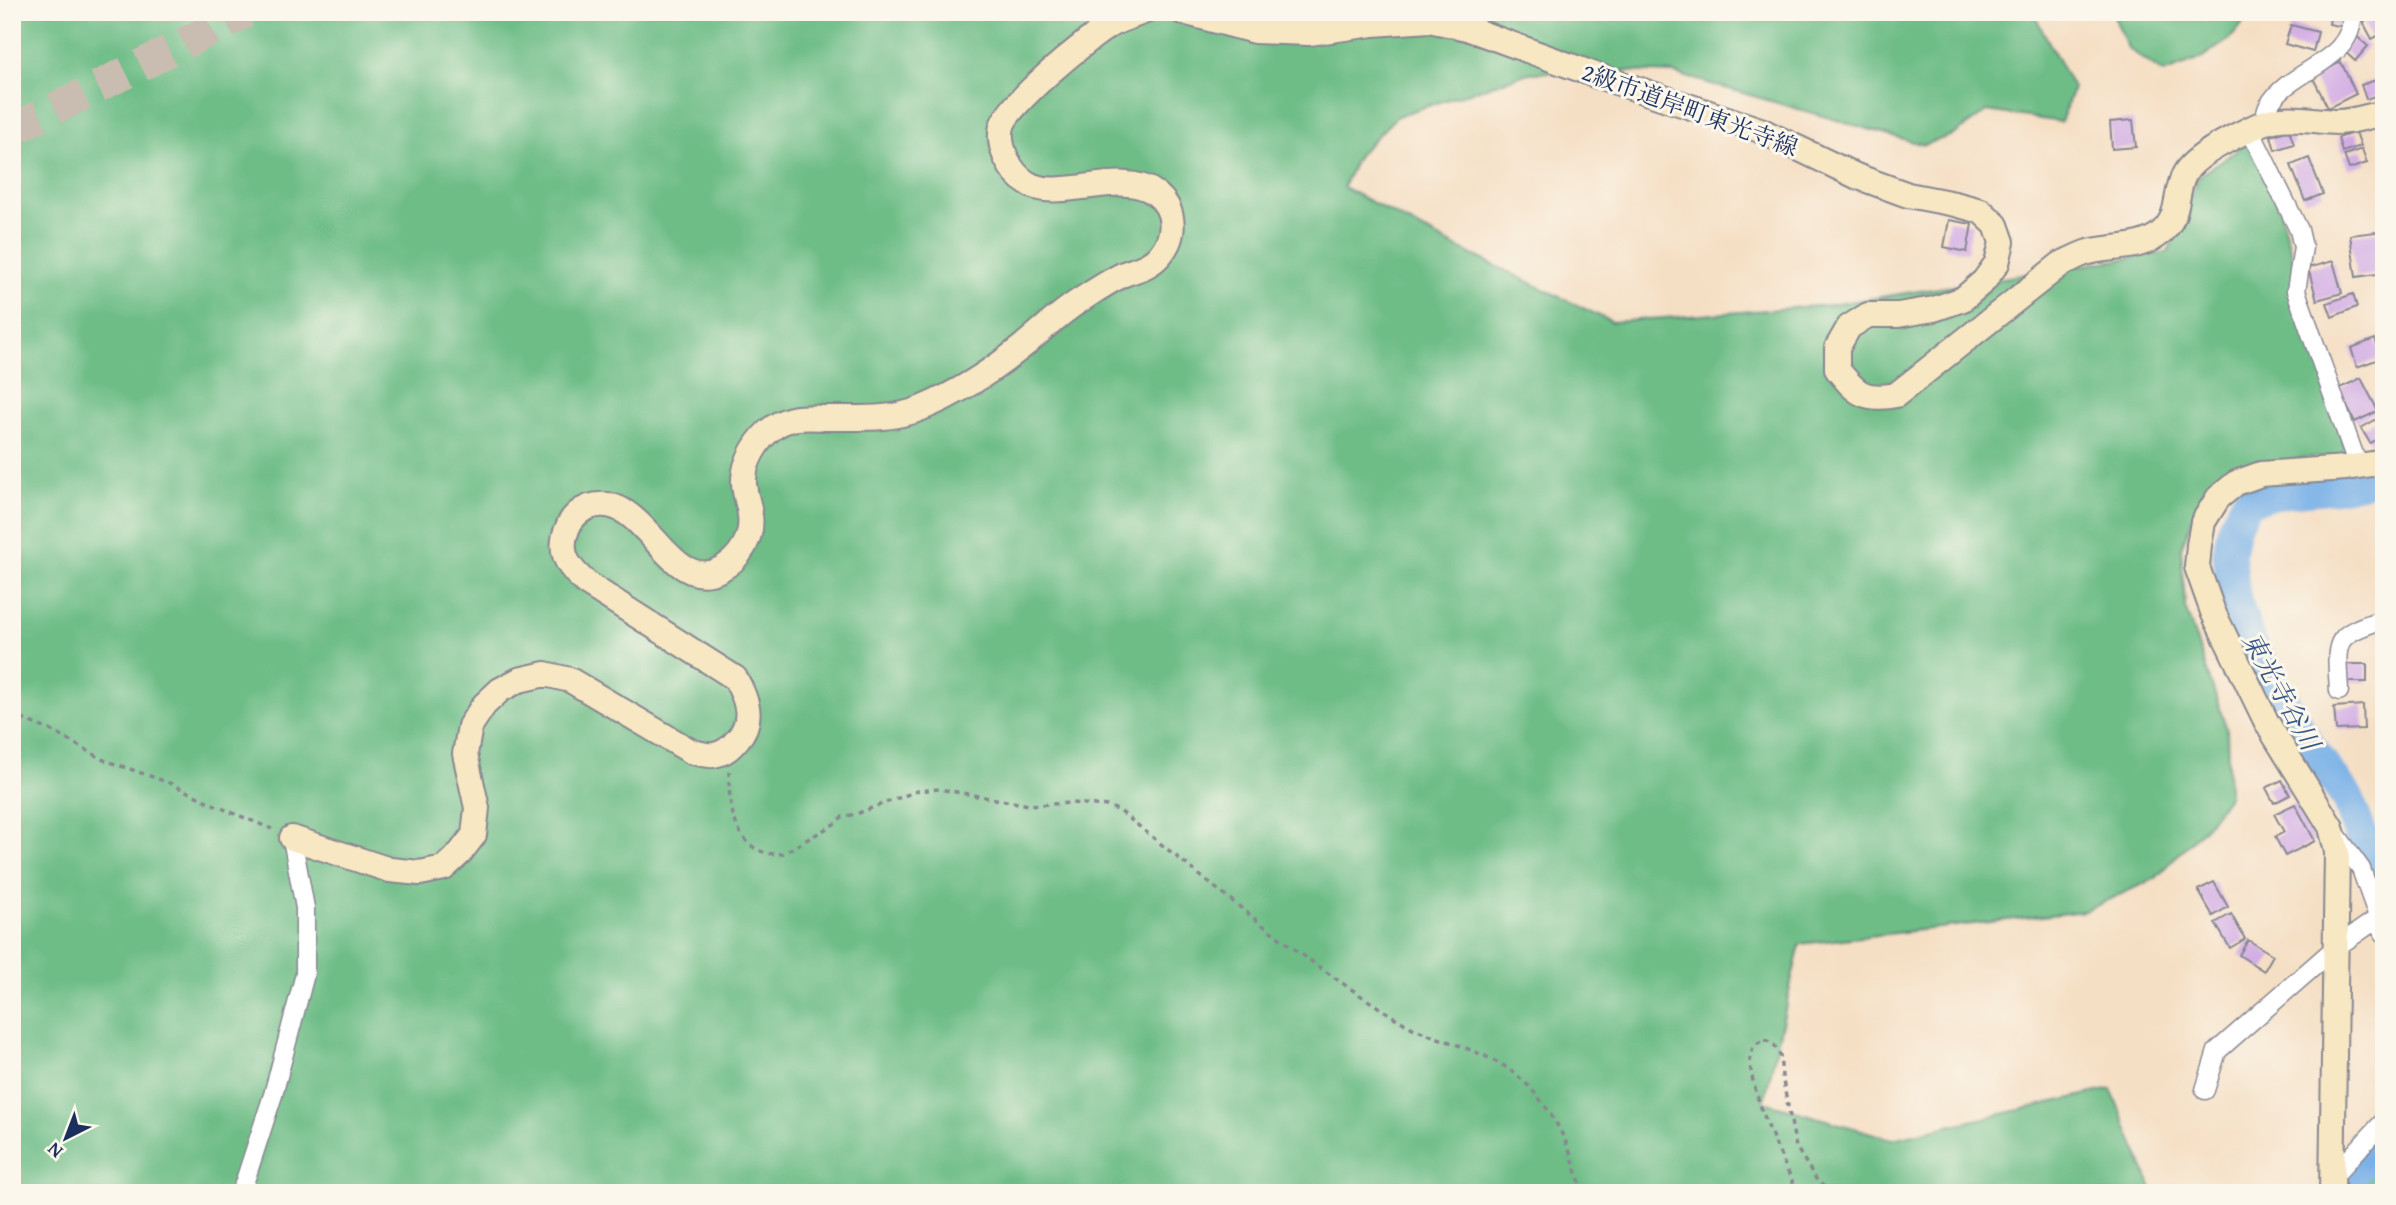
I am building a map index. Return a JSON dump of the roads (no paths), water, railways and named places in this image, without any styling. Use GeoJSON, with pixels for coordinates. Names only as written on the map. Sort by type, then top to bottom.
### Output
{"type":"FeatureCollection","features":[{"type":"Feature","properties":{"kind":"street"},"geometry":{"type":"LineString","coordinates":[[241,1193],[273,1095],[305,974],[305,908],[292,838],[390,870],[420,873],[444,868],[474,835],[477,808],[465,754],[470,726],[484,705],[500,690],[519,680],[545,674],[570,680],[692,752],[721,752],[745,732],[748,715],[745,696],[735,678],[574,573],[564,556],[565,535],[570,522],[580,510],[596,505],[612,505],[628,512],[671,558],[687,569],[702,573],[719,570],[746,546],[751,518],[743,482],[749,458],[757,444],[774,427],[794,417],[885,418],[919,410],[968,385],[1019,349],[1076,302],[1124,274],[1141,269],[1158,257],[1169,241],[1173,220],[1167,204],[1153,192],[1136,183],[1045,189],[1027,184],[1013,170],[1002,149],[1002,125],[1016,104],[1090,39],[1113,24],[1143,12]]}},
{"type":"Feature","properties":{"kind":"street","name":"2級市道岸町東光寺線"},"geometry":{"type":"LineString","coordinates":[[1183,12],[1254,31],[1310,33],[1373,24],[1429,20],[1467,28],[1598,76],[1760,130],[1856,176],[1908,195],[1981,211],[1996,225],[2002,242],[1997,263],[1984,281],[1963,299],[1934,309],[1898,315],[1868,315],[1849,327],[1838,348],[1837,369],[1853,390],[1877,399],[1896,395],[2060,264],[2086,253],[2132,246],[2150,240],[2163,231],[2175,213],[2184,174],[2200,156],[2257,127]]}},
{"type":"Feature","properties":{"kind":"street"},"geometry":{"type":"LineString","coordinates":[[2257,127],[2283,89],[2338,50],[2350,33],[2352,12]]}},
{"type":"Feature","properties":{"kind":"street"},"geometry":{"type":"LineString","coordinates":[[2257,127],[2289,118],[2340,122],[2384,113]]}},
{"type":"Feature","properties":{"kind":"street"},"geometry":{"type":"LineString","coordinates":[[2257,127],[2299,230],[2303,247],[2296,291],[2358,466]]}},
{"type":"Feature","properties":{"kind":"street"},"geometry":{"type":"LineString","coordinates":[[2205,1090],[2217,1051],[2336,948],[2382,921],[2361,869],[2331,827],[2267,723],[2237,664],[2197,567],[2203,522],[2218,498],[2236,483],[2262,474],[2384,462]]}},
{"type":"Feature","properties":{"kind":"street"},"geometry":{"type":"LineString","coordinates":[[2339,691],[2337,649],[2343,637],[2355,629],[2384,619]]}},
{"type":"Feature","properties":{"kind":"street"},"geometry":{"type":"LineString","coordinates":[[2331,827],[2337,852],[2332,1186]]}},
{"type":"Feature","properties":{"kind":"street"},"geometry":{"type":"LineString","coordinates":[[2332,1186],[2384,1121]]}},
{"type":"Feature","properties":{"kind":"waterway","name":"東光寺谷川"},"geometry":{"type":"LineString","coordinates":[[2384,476],[2341,486],[2272,493],[2248,501],[2234,526],[2229,554],[2234,595],[2250,645],[2309,746],[2347,797],[2365,845],[2384,882]]}},
{"type":"Feature","properties":{"kind":"waterway","name":"東光寺谷川"},"geometry":{"type":"LineString","coordinates":[[2348,1193],[2348,1177],[2384,1139]]}},
{"type":"Feature","properties":{"kind":"tunnel"},"geometry":{"type":"LineString","coordinates":[[12,130],[246,12]]}}]}
